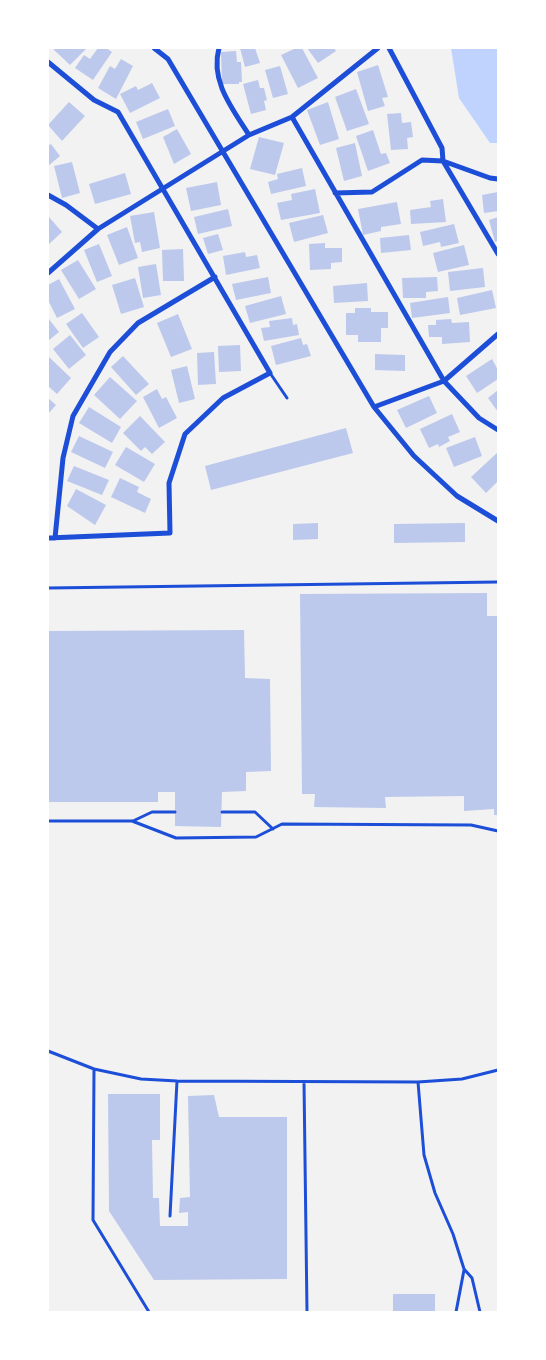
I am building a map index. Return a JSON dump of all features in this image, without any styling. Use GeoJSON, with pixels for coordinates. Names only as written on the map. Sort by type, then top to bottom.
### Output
{"type":"FeatureCollection","features":[{"type":"Feature","properties":{"kind":"street"},"geometry":{"type":"LineString","coordinates":[[154,48],[168,59],[374,407],[414,456],[457,496],[498,521]]}},
{"type":"Feature","properties":{"kind":"street"},"geometry":{"type":"LineString","coordinates":[[219,48],[217,76],[227,101],[249,135]]}},
{"type":"Feature","properties":{"kind":"street"},"geometry":{"type":"LineString","coordinates":[[48,273],[98,229],[249,135],[292,117],[378,48]]}},
{"type":"Feature","properties":{"kind":"street"},"geometry":{"type":"LineString","coordinates":[[389,48],[442,148],[443,161],[498,254]]}},
{"type":"Feature","properties":{"kind":"street"},"geometry":{"type":"LineString","coordinates":[[48,62],[94,100],[118,112],[270,373],[223,398],[185,434],[169,483],[170,533],[48,538]]}},
{"type":"Feature","properties":{"kind":"street"},"geometry":{"type":"LineString","coordinates":[[292,117],[444,381],[479,418],[498,430]]}},
{"type":"Feature","properties":{"kind":"street"},"geometry":{"type":"LineString","coordinates":[[336,193],[372,192],[422,160],[443,161],[490,178],[498,179]]}},
{"type":"Feature","properties":{"kind":"street"},"geometry":{"type":"LineString","coordinates":[[48,195],[66,205],[98,229]]}},
{"type":"Feature","properties":{"kind":"street"},"geometry":{"type":"LineString","coordinates":[[55,538],[63,458],[74,416],[110,352],[138,323],[215,278]]}},
{"type":"Feature","properties":{"kind":"street"},"geometry":{"type":"LineString","coordinates":[[374,407],[444,381],[498,334]]}},
{"type":"Feature","properties":{"kind":"lane"},"geometry":{"type":"LineString","coordinates":[[270,373],[287,398]]}},
{"type":"Feature","properties":{"kind":"lane"},"geometry":{"type":"LineString","coordinates":[[48,588],[498,582]]}},
{"type":"Feature","properties":{"kind":"lane"},"geometry":{"type":"LineString","coordinates":[[132,821],[152,812],[175,812]]}},
{"type":"Feature","properties":{"kind":"lane"},"geometry":{"type":"LineString","coordinates":[[222,812],[255,812],[273,829]]}},
{"type":"Feature","properties":{"kind":"lane"},"geometry":{"type":"LineString","coordinates":[[48,821],[132,821],[176,838],[256,837],[282,824],[471,825],[498,831]]}},
{"type":"Feature","properties":{"kind":"lane"},"geometry":{"type":"LineString","coordinates":[[48,1051],[94,1069],[141,1079],[177,1081],[418,1082],[462,1079],[498,1070]]}},
{"type":"Feature","properties":{"kind":"lane"},"geometry":{"type":"LineString","coordinates":[[94,1069],[93,1220],[149,1312]]}},
{"type":"Feature","properties":{"kind":"lane"},"geometry":{"type":"LineString","coordinates":[[170,1216],[177,1081]]}},
{"type":"Feature","properties":{"kind":"lane"},"geometry":{"type":"LineString","coordinates":[[304,1082],[308,1312]]}},
{"type":"Feature","properties":{"kind":"lane"},"geometry":{"type":"LineString","coordinates":[[418,1082],[424,1156],[435,1193],[453,1234],[464,1269],[472,1278],[480,1312]]}},
{"type":"Feature","properties":{"kind":"lane"},"geometry":{"type":"LineString","coordinates":[[456,1312],[464,1269]]}},
{"type":"Feature","properties":{"kind":"water"},"geometry":{"type":"Polygon","coordinates":[[[451,48],[498,48],[498,143],[490,143],[459,98],[451,48]]]}},
{"type":"Feature","properties":{"kind":"building"},"geometry":{"type":"Polygon","coordinates":[[[52,48],[87,48],[70,65],[52,48]]]}},
{"type":"Feature","properties":{"kind":"building"},"geometry":{"type":"Polygon","coordinates":[[[98,48],[106,48],[112,52],[93,80],[75,68],[84,55],[90,59],[98,48]]]}},
{"type":"Feature","properties":{"kind":"building"},"geometry":{"type":"Polygon","coordinates":[[[240,48],[255,48],[260,63],[245,67],[240,48]]]}},
{"type":"Feature","properties":{"kind":"building"},"geometry":{"type":"Polygon","coordinates":[[[296,48],[302,48],[318,78],[298,88],[281,55],[296,48]]]}},
{"type":"Feature","properties":{"kind":"building"},"geometry":{"type":"Polygon","coordinates":[[[307,48],[334,48],[336,51],[318,63],[307,48]]]}},
{"type":"Feature","properties":{"kind":"building"},"geometry":{"type":"Polygon","coordinates":[[[236,51],[237,62],[241,62],[242,82],[239,82],[239,84],[222,84],[221,52],[236,51]]]}},
{"type":"Feature","properties":{"kind":"building"},"geometry":{"type":"Polygon","coordinates":[[[121,59],[133,66],[116,99],[98,88],[110,66],[115,69],[121,59]]]}},
{"type":"Feature","properties":{"kind":"building"},"geometry":{"type":"Polygon","coordinates":[[[378,65],[388,97],[382,98],[385,106],[368,111],[357,72],[378,65]]]}},
{"type":"Feature","properties":{"kind":"building"},"geometry":{"type":"Polygon","coordinates":[[[280,66],[288,94],[273,98],[265,70],[280,66]]]}},
{"type":"Feature","properties":{"kind":"building"},"geometry":{"type":"Polygon","coordinates":[[[258,80],[260,88],[264,88],[267,100],[264,101],[266,110],[251,114],[243,84],[258,80]]]}},
{"type":"Feature","properties":{"kind":"building"},"geometry":{"type":"Polygon","coordinates":[[[152,83],[160,98],[130,113],[120,94],[136,86],[138,90],[152,83]]]}},
{"type":"Feature","properties":{"kind":"building"},"geometry":{"type":"Polygon","coordinates":[[[356,89],[369,124],[347,131],[335,97],[356,89]]]}},
{"type":"Feature","properties":{"kind":"building"},"geometry":{"type":"Polygon","coordinates":[[[69,102],[85,116],[62,141],[48,125],[69,102]]]}},
{"type":"Feature","properties":{"kind":"building"},"geometry":{"type":"Polygon","coordinates":[[[328,102],[339,139],[320,145],[307,110],[328,102]]]}},
{"type":"Feature","properties":{"kind":"building"},"geometry":{"type":"Polygon","coordinates":[[[168,109],[175,126],[143,139],[136,122],[168,109]]]}},
{"type":"Feature","properties":{"kind":"building"},"geometry":{"type":"Polygon","coordinates":[[[401,113],[402,123],[411,122],[413,137],[407,138],[408,149],[391,150],[387,114],[401,113]]]}},
{"type":"Feature","properties":{"kind":"building"},"geometry":{"type":"Polygon","coordinates":[[[177,129],[191,154],[174,164],[163,137],[177,129]]]}},
{"type":"Feature","properties":{"kind":"building"},"geometry":{"type":"Polygon","coordinates":[[[373,130],[381,154],[386,153],[390,163],[368,171],[356,136],[373,130]]]}},
{"type":"Feature","properties":{"kind":"building"},"geometry":{"type":"Polygon","coordinates":[[[259,137],[284,143],[275,175],[250,169],[259,137]]]}},
{"type":"Feature","properties":{"kind":"building"},"geometry":{"type":"Polygon","coordinates":[[[355,143],[362,176],[344,181],[336,148],[355,143]]]}},
{"type":"Feature","properties":{"kind":"building"},"geometry":{"type":"Polygon","coordinates":[[[51,144],[60,156],[48,166],[48,146],[51,144]]]}},
{"type":"Feature","properties":{"kind":"building"},"geometry":{"type":"Polygon","coordinates":[[[72,162],[80,193],[62,198],[54,166],[72,162]]]}},
{"type":"Feature","properties":{"kind":"building"},"geometry":{"type":"Polygon","coordinates":[[[302,168],[306,186],[271,194],[268,182],[278,179],[277,174],[302,168]]]}},
{"type":"Feature","properties":{"kind":"building"},"geometry":{"type":"Polygon","coordinates":[[[125,173],[131,194],[95,204],[89,184],[125,173]]]}},
{"type":"Feature","properties":{"kind":"building"},"geometry":{"type":"Polygon","coordinates":[[[217,182],[221,205],[191,211],[186,188],[217,182]]]}},
{"type":"Feature","properties":{"kind":"building"},"geometry":{"type":"Polygon","coordinates":[[[315,189],[320,213],[281,220],[277,203],[292,200],[291,194],[315,189]]]}},
{"type":"Feature","properties":{"kind":"building"},"geometry":{"type":"Polygon","coordinates":[[[498,192],[498,211],[484,213],[482,195],[498,192]]]}},
{"type":"Feature","properties":{"kind":"building"},"geometry":{"type":"Polygon","coordinates":[[[443,199],[446,222],[411,224],[410,210],[431,207],[430,201],[443,199]]]}},
{"type":"Feature","properties":{"kind":"building"},"geometry":{"type":"Polygon","coordinates":[[[397,202],[401,224],[381,227],[381,231],[363,235],[358,209],[397,202]]]}},
{"type":"Feature","properties":{"kind":"building"},"geometry":{"type":"Polygon","coordinates":[[[228,209],[232,226],[198,234],[194,217],[228,209]]]}},
{"type":"Feature","properties":{"kind":"building"},"geometry":{"type":"Polygon","coordinates":[[[154,212],[160,248],[142,252],[140,242],[135,243],[130,216],[154,212]]]}},
{"type":"Feature","properties":{"kind":"building"},"geometry":{"type":"Polygon","coordinates":[[[323,215],[328,233],[294,242],[289,223],[323,215]]]}},
{"type":"Feature","properties":{"kind":"building"},"geometry":{"type":"Polygon","coordinates":[[[498,217],[498,241],[495,242],[489,220],[498,217]]]}},
{"type":"Feature","properties":{"kind":"building"},"geometry":{"type":"Polygon","coordinates":[[[48,218],[62,232],[48,245],[48,218]]]}},
{"type":"Feature","properties":{"kind":"building"},"geometry":{"type":"Polygon","coordinates":[[[454,224],[459,243],[441,247],[440,242],[423,246],[420,232],[454,224]]]}},
{"type":"Feature","properties":{"kind":"building"},"geometry":{"type":"Polygon","coordinates":[[[127,227],[138,258],[119,265],[107,235],[127,227]]]}},
{"type":"Feature","properties":{"kind":"building"},"geometry":{"type":"Polygon","coordinates":[[[218,234],[223,250],[208,254],[203,238],[218,234]]]}},
{"type":"Feature","properties":{"kind":"building"},"geometry":{"type":"Polygon","coordinates":[[[409,235],[411,250],[381,253],[380,238],[409,235]]]}},
{"type":"Feature","properties":{"kind":"building"},"geometry":{"type":"Polygon","coordinates":[[[325,243],[325,248],[342,248],[342,262],[331,263],[331,269],[310,270],[309,244],[325,243]]]}},
{"type":"Feature","properties":{"kind":"building"},"geometry":{"type":"Polygon","coordinates":[[[99,244],[112,276],[97,282],[84,250],[99,244]]]}},
{"type":"Feature","properties":{"kind":"building"},"geometry":{"type":"Polygon","coordinates":[[[464,245],[469,265],[438,272],[433,253],[464,245]]]}},
{"type":"Feature","properties":{"kind":"building"},"geometry":{"type":"Polygon","coordinates":[[[183,249],[184,281],[163,281],[162,250],[183,249]]]}},
{"type":"Feature","properties":{"kind":"building"},"geometry":{"type":"Polygon","coordinates":[[[245,252],[246,257],[257,255],[260,268],[226,275],[223,256],[245,252]]]}},
{"type":"Feature","properties":{"kind":"building"},"geometry":{"type":"Polygon","coordinates":[[[78,260],[96,289],[79,299],[61,270],[78,260]]]}},
{"type":"Feature","properties":{"kind":"building"},"geometry":{"type":"Polygon","coordinates":[[[156,264],[161,295],[143,298],[138,267],[156,264]]]}},
{"type":"Feature","properties":{"kind":"building"},"geometry":{"type":"Polygon","coordinates":[[[483,268],[485,287],[450,291],[448,272],[483,268]]]}},
{"type":"Feature","properties":{"kind":"building"},"geometry":{"type":"Polygon","coordinates":[[[268,277],[271,293],[236,300],[232,284],[268,277]]]}},
{"type":"Feature","properties":{"kind":"building"},"geometry":{"type":"Polygon","coordinates":[[[437,277],[438,291],[426,292],[426,298],[403,298],[402,278],[437,277]]]}},
{"type":"Feature","properties":{"kind":"building"},"geometry":{"type":"Polygon","coordinates":[[[135,278],[144,307],[121,314],[112,285],[135,278]]]}},
{"type":"Feature","properties":{"kind":"building"},"geometry":{"type":"Polygon","coordinates":[[[59,279],[75,309],[57,318],[48,300],[48,285],[59,279]]]}},
{"type":"Feature","properties":{"kind":"building"},"geometry":{"type":"Polygon","coordinates":[[[367,283],[368,301],[334,303],[333,286],[367,283]]]}},
{"type":"Feature","properties":{"kind":"building"},"geometry":{"type":"Polygon","coordinates":[[[492,290],[496,308],[460,315],[457,298],[492,290]]]}},
{"type":"Feature","properties":{"kind":"building"},"geometry":{"type":"Polygon","coordinates":[[[281,296],[286,314],[250,323],[245,306],[281,296]]]}},
{"type":"Feature","properties":{"kind":"building"},"geometry":{"type":"Polygon","coordinates":[[[448,297],[450,313],[412,318],[410,303],[448,297]]]}},
{"type":"Feature","properties":{"kind":"building"},"geometry":{"type":"Polygon","coordinates":[[[355,308],[371,308],[371,312],[388,312],[388,328],[381,328],[381,342],[358,342],[358,335],[346,335],[346,313],[355,313],[355,308]]]}},
{"type":"Feature","properties":{"kind":"building"},"geometry":{"type":"Polygon","coordinates":[[[82,313],[99,337],[83,348],[66,324],[82,313]]]}},
{"type":"Feature","properties":{"kind":"building"},"geometry":{"type":"Polygon","coordinates":[[[178,314],[192,349],[171,357],[157,323],[178,314]]]}},
{"type":"Feature","properties":{"kind":"building"},"geometry":{"type":"Polygon","coordinates":[[[48,318],[59,332],[48,341],[48,318]]]}},
{"type":"Feature","properties":{"kind":"building"},"geometry":{"type":"Polygon","coordinates":[[[292,318],[293,325],[297,324],[299,335],[264,341],[261,328],[270,327],[269,321],[292,318]]]}},
{"type":"Feature","properties":{"kind":"building"},"geometry":{"type":"Polygon","coordinates":[[[451,319],[452,323],[469,322],[470,342],[442,344],[442,337],[429,337],[428,325],[436,325],[436,320],[451,319]]]}},
{"type":"Feature","properties":{"kind":"building"},"geometry":{"type":"Polygon","coordinates":[[[70,335],[86,355],[69,369],[53,349],[70,335]]]}},
{"type":"Feature","properties":{"kind":"building"},"geometry":{"type":"Polygon","coordinates":[[[301,338],[303,345],[307,344],[311,356],[276,365],[271,346],[301,338]]]}},
{"type":"Feature","properties":{"kind":"building"},"geometry":{"type":"Polygon","coordinates":[[[240,345],[241,371],[219,372],[218,346],[240,345]]]}},
{"type":"Feature","properties":{"kind":"building"},"geometry":{"type":"Polygon","coordinates":[[[214,352],[216,384],[198,385],[197,353],[214,352]]]}},
{"type":"Feature","properties":{"kind":"building"},"geometry":{"type":"Polygon","coordinates":[[[375,354],[405,355],[405,371],[375,370],[375,354]]]}},
{"type":"Feature","properties":{"kind":"building"},"geometry":{"type":"Polygon","coordinates":[[[123,356],[149,384],[136,395],[111,367],[123,356]]]}},
{"type":"Feature","properties":{"kind":"building"},"geometry":{"type":"Polygon","coordinates":[[[49,357],[71,378],[57,394],[48,386],[49,357]]]}},
{"type":"Feature","properties":{"kind":"building"},"geometry":{"type":"Polygon","coordinates":[[[492,359],[498,370],[498,379],[477,393],[466,376],[492,359]]]}},
{"type":"Feature","properties":{"kind":"building"},"geometry":{"type":"Polygon","coordinates":[[[187,366],[195,399],[179,403],[171,370],[187,366]]]}},
{"type":"Feature","properties":{"kind":"building"},"geometry":{"type":"Polygon","coordinates":[[[110,377],[137,401],[120,419],[94,395],[110,377]]]}},
{"type":"Feature","properties":{"kind":"building"},"geometry":{"type":"Polygon","coordinates":[[[157,389],[162,399],[166,397],[177,418],[159,428],[143,397],[157,389]]]}},
{"type":"Feature","properties":{"kind":"building"},"geometry":{"type":"Polygon","coordinates":[[[498,390],[498,412],[488,398],[498,390]]]}},
{"type":"Feature","properties":{"kind":"building"},"geometry":{"type":"Polygon","coordinates":[[[429,396],[437,413],[406,428],[397,410],[429,396]]]}},
{"type":"Feature","properties":{"kind":"building"},"geometry":{"type":"Polygon","coordinates":[[[48,398],[56,405],[48,414],[48,398]]]}},
{"type":"Feature","properties":{"kind":"building"},"geometry":{"type":"Polygon","coordinates":[[[89,407],[121,427],[112,443],[79,423],[89,407]]]}},
{"type":"Feature","properties":{"kind":"building"},"geometry":{"type":"Polygon","coordinates":[[[452,414],[460,432],[448,437],[450,441],[439,447],[438,444],[429,448],[420,429],[452,414]]]}},
{"type":"Feature","properties":{"kind":"building"},"geometry":{"type":"Polygon","coordinates":[[[140,416],[165,442],[152,454],[145,447],[141,451],[123,433],[140,416]]]}},
{"type":"Feature","properties":{"kind":"building"},"geometry":{"type":"Polygon","coordinates":[[[346,428],[353,453],[211,490],[205,466],[346,428]]]}},
{"type":"Feature","properties":{"kind":"building"},"geometry":{"type":"Polygon","coordinates":[[[79,436],[113,452],[105,468],[71,452],[79,436]]]}},
{"type":"Feature","properties":{"kind":"building"},"geometry":{"type":"Polygon","coordinates":[[[475,437],[482,456],[454,467],[446,448],[475,437]]]}},
{"type":"Feature","properties":{"kind":"building"},"geometry":{"type":"Polygon","coordinates":[[[126,447],[155,464],[144,482],[115,465],[126,447]]]}},
{"type":"Feature","properties":{"kind":"building"},"geometry":{"type":"Polygon","coordinates":[[[498,452],[498,481],[486,493],[471,477],[498,452]]]}},
{"type":"Feature","properties":{"kind":"building"},"geometry":{"type":"Polygon","coordinates":[[[74,466],[109,480],[102,495],[67,481],[74,466]]]}},
{"type":"Feature","properties":{"kind":"building"},"geometry":{"type":"Polygon","coordinates":[[[120,478],[139,487],[137,492],[151,499],[145,513],[111,497],[120,478]]]}},
{"type":"Feature","properties":{"kind":"building"},"geometry":{"type":"Polygon","coordinates":[[[76,489],[106,505],[95,525],[67,506],[76,489]]]}},
{"type":"Feature","properties":{"kind":"building"},"geometry":{"type":"Polygon","coordinates":[[[318,523],[318,539],[293,540],[293,524],[318,523]]]}},
{"type":"Feature","properties":{"kind":"building"},"geometry":{"type":"Polygon","coordinates":[[[465,523],[465,542],[394,543],[394,524],[465,523]]]}},
{"type":"Feature","properties":{"kind":"building"},"geometry":{"type":"Polygon","coordinates":[[[487,593],[487,616],[498,616],[498,815],[494,815],[494,809],[464,811],[464,796],[385,797],[386,808],[314,807],[315,794],[302,794],[300,594],[487,593]]]}},
{"type":"Feature","properties":{"kind":"building"},"geometry":{"type":"Polygon","coordinates":[[[244,630],[245,678],[270,679],[271,771],[246,772],[246,791],[222,792],[221,827],[175,826],[175,792],[158,792],[158,802],[48,802],[48,631],[244,630]]]}},
{"type":"Feature","properties":{"kind":"building"},"geometry":{"type":"Polygon","coordinates":[[[108,1094],[160,1094],[160,1140],[152,1140],[153,1198],[159,1198],[160,1226],[188,1226],[188,1212],[179,1213],[180,1198],[190,1197],[188,1096],[214,1095],[219,1117],[287,1117],[287,1279],[154,1280],[109,1211],[108,1094]]]}},
{"type":"Feature","properties":{"kind":"building"},"geometry":{"type":"Polygon","coordinates":[[[393,1294],[435,1294],[435,1312],[393,1312],[393,1294]]]}}]}
